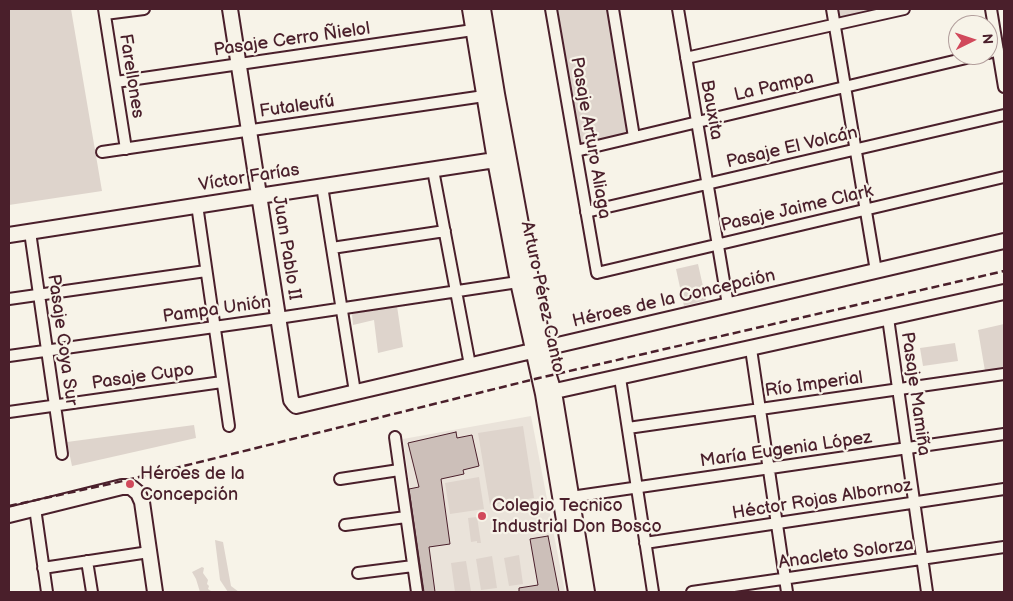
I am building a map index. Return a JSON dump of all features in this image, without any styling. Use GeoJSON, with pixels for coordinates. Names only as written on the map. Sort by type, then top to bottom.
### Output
{"type":"FeatureCollection","features":[{"type":"Feature","properties":{"kind":"street"},"geometry":{"type":"LineString","coordinates":[[105,12],[144,9]]}},
{"type":"Feature","properties":{"kind":"street","name":"Juan Pablo II"},"geometry":{"type":"LineString","coordinates":[[230,9],[291,400],[294,404]]}},
{"type":"Feature","properties":{"kind":"street","name":"Arturo Pérez Canto"},"geometry":{"type":"LineString","coordinates":[[470,9],[473,30],[490,95],[539,349],[571,497],[587,592]]}},
{"type":"Feature","properties":{"kind":"street","name":"Arturo Pérez Canto"},"geometry":{"type":"LineString","coordinates":[[484,9],[495,160],[518,282],[539,349]]}},
{"type":"Feature","properties":{"kind":"street","name":"Pasaje Arturo Aliaga"},"geometry":{"type":"LineString","coordinates":[[551,9],[597,273]]}},
{"type":"Feature","properties":{"kind":"street"},"geometry":{"type":"LineString","coordinates":[[613,9],[634,137]]}},
{"type":"Feature","properties":{"kind":"street","name":"Bauxita"},"geometry":{"type":"LineString","coordinates":[[678,9],[728,305]]}},
{"type":"Feature","properties":{"kind":"street"},"geometry":{"type":"LineString","coordinates":[[832,9],[876,271]]}},
{"type":"Feature","properties":{"kind":"street"},"geometry":{"type":"LineString","coordinates":[[686,58],[904,9]]}},
{"type":"Feature","properties":{"kind":"street"},"geometry":{"type":"LineString","coordinates":[[991,9],[999,24]]}},
{"type":"Feature","properties":{"kind":"street","name":"Farellones"},"geometry":{"type":"LineString","coordinates":[[105,12],[126,149]]}},
{"type":"Feature","properties":{"kind":"street","name":"Pasaje Cerro Ñielol"},"geometry":{"type":"LineString","coordinates":[[116,82],[473,30]]}},
{"type":"Feature","properties":{"kind":"street","name":"La Pampa"},"geometry":{"type":"LineString","coordinates":[[576,151],[948,62]]}},
{"type":"Feature","properties":{"kind":"street"},"geometry":{"type":"LineString","coordinates":[[997,65],[1004,87]]}},
{"type":"Feature","properties":{"kind":"street","name":"Futaleufú"},"geometry":{"type":"LineString","coordinates":[[102,152],[490,95]]}},
{"type":"Feature","properties":{"kind":"street","name":"Pasaje El Volcán"},"geometry":{"type":"LineString","coordinates":[[586,212],[1004,115]]}},
{"type":"Feature","properties":{"kind":"street","name":"Víctor Farías"},"geometry":{"type":"LineString","coordinates":[[9,235],[495,160]]}},
{"type":"Feature","properties":{"kind":"street"},"geometry":{"type":"LineString","coordinates":[[433,170],[470,365]]}},
{"type":"Feature","properties":{"kind":"street","name":"Pasaje Jaime Clark"},"geometry":{"type":"LineString","coordinates":[[597,273],[1004,177]]}},
{"type":"Feature","properties":{"kind":"street"},"geometry":{"type":"LineString","coordinates":[[322,186],[355,392]]}},
{"type":"Feature","properties":{"kind":"street"},"geometry":{"type":"LineString","coordinates":[[197,205],[229,426]]}},
{"type":"Feature","properties":{"kind":"street"},"geometry":{"type":"LineString","coordinates":[[332,248],[445,231]]}},
{"type":"Feature","properties":{"kind":"street","name":"Pasaje Coya Sur"},"geometry":{"type":"LineString","coordinates":[[30,232],[62,454]]}},
{"type":"Feature","properties":{"kind":"street","name":"Héroes de la Concepción"},"geometry":{"type":"LineString","coordinates":[[294,404],[299,406],[1004,241]]}},
{"type":"Feature","properties":{"kind":"street"},"geometry":{"type":"LineString","coordinates":[[9,299],[206,271]]}},
{"type":"Feature","properties":{"kind":"street","name":"Pampa Unión"},"geometry":{"type":"LineString","coordinates":[[9,356],[518,282]]}},
{"type":"Feature","properties":{"kind":"street"},"geometry":{"type":"LineString","coordinates":[[548,393],[1004,292]]}},
{"type":"Feature","properties":{"kind":"street","name":"Pasaje Mamiña"},"geometry":{"type":"LineString","coordinates":[[888,318],[927,592]]}},
{"type":"Feature","properties":{"kind":"street"},"geometry":{"type":"LineString","coordinates":[[751,349],[787,592]]}},
{"type":"Feature","properties":{"kind":"street","name":"Río Imperial"},"geometry":{"type":"LineString","coordinates":[[628,428],[1004,374]]}},
{"type":"Feature","properties":{"kind":"street"},"geometry":{"type":"LineString","coordinates":[[620,378],[653,592]]}},
{"type":"Feature","properties":{"kind":"street","name":"Pasaje Cupo"},"geometry":{"type":"LineString","coordinates":[[9,412],[222,382]]}},
{"type":"Feature","properties":{"kind":"street","name":"Arturo Pérez Canto"},"geometry":{"type":"LineString","coordinates":[[548,393],[576,592]]}},
{"type":"Feature","properties":{"kind":"street","name":"María Eugenia López"},"geometry":{"type":"LineString","coordinates":[[571,497],[1004,434]]}},
{"type":"Feature","properties":{"kind":"street"},"geometry":{"type":"LineString","coordinates":[[395,437],[417,592]]}},
{"type":"Feature","properties":{"kind":"street"},"geometry":{"type":"LineString","coordinates":[[340,479],[399,470]]}},
{"type":"Feature","properties":{"kind":"street"},"geometry":{"type":"LineString","coordinates":[[9,515],[122,487],[130,487],[136,490],[142,502],[155,592]]}},
{"type":"Feature","properties":{"kind":"street","name":"Héctor Rojas Albornoz"},"geometry":{"type":"LineString","coordinates":[[645,543],[1004,489]]}},
{"type":"Feature","properties":{"kind":"street"},"geometry":{"type":"LineString","coordinates":[[34,508],[47,592]]}},
{"type":"Feature","properties":{"kind":"street"},"geometry":{"type":"LineString","coordinates":[[345,525],[406,517]]}},
{"type":"Feature","properties":{"kind":"street","name":"Anacleto Solorza"},"geometry":{"type":"LineString","coordinates":[[692,592],[1004,547]]}},
{"type":"Feature","properties":{"kind":"street"},"geometry":{"type":"LineString","coordinates":[[43,568],[149,552]]}},
{"type":"Feature","properties":{"kind":"street"},"geometry":{"type":"LineString","coordinates":[[87,561],[92,592]]}},
{"type":"Feature","properties":{"kind":"street"},"geometry":{"type":"LineString","coordinates":[[358,573],[413,566]]}},
{"type":"Feature","properties":{"kind":"shaded area"},"geometry":{"type":"Polygon","coordinates":[[[9,9],[71,9],[102,191],[9,205],[9,9]]]}},
{"type":"Feature","properties":{"kind":"shaded area"},"geometry":{"type":"Polygon","coordinates":[[[554,9],[611,9],[632,132],[576,145],[554,9]]]}},
{"type":"Feature","properties":{"kind":"shaded area"},"geometry":{"type":"Polygon","coordinates":[[[834,9],[891,9],[836,21],[834,9]]]}},
{"type":"Feature","properties":{"kind":"shaded area"},"geometry":{"type":"Polygon","coordinates":[[[698,264],[706,300],[684,306],[676,269],[698,264]]]}},
{"type":"Feature","properties":{"kind":"shaded area"},"geometry":{"type":"Polygon","coordinates":[[[397,306],[403,347],[378,353],[374,320],[353,325],[352,314],[397,306]]]}},
{"type":"Feature","properties":{"kind":"shaded area"},"geometry":{"type":"Polygon","coordinates":[[[1004,324],[1004,368],[985,371],[978,330],[1004,324]]]}},
{"type":"Feature","properties":{"kind":"shaded area"},"geometry":{"type":"Polygon","coordinates":[[[955,343],[958,361],[923,366],[920,348],[955,343]]]}},
{"type":"Feature","properties":{"kind":"shaded area","name":"Colegio Tecnico Industrial Don Bosco"},"geometry":{"type":"Polygon","coordinates":[[[531,416],[565,592],[425,592],[403,439],[531,416]]]}},
{"type":"Feature","properties":{"kind":"shaded area"},"geometry":{"type":"Polygon","coordinates":[[[194,425],[196,438],[72,466],[67,442],[194,425]]]}},
{"type":"Feature","properties":{"kind":"shaded area"},"geometry":{"type":"Polygon","coordinates":[[[523,426],[534,498],[490,505],[478,433],[523,426]]]}},
{"type":"Feature","properties":{"kind":"shaded area"},"geometry":{"type":"Polygon","coordinates":[[[479,477],[484,509],[450,514],[445,483],[479,477]]]}},
{"type":"Feature","properties":{"kind":"shaded area"},"geometry":{"type":"Polygon","coordinates":[[[477,517],[481,543],[477,543],[477,541],[471,542],[468,518],[477,517]]]}},
{"type":"Feature","properties":{"kind":"shaded area"},"geometry":{"type":"Polygon","coordinates":[[[215,540],[223,542],[231,586],[239,592],[228,592],[220,580],[215,540]]]}},
{"type":"Feature","properties":{"kind":"shaded area"},"geometry":{"type":"Polygon","coordinates":[[[519,555],[523,584],[509,586],[504,558],[519,555]]]}},
{"type":"Feature","properties":{"kind":"shaded area"},"geometry":{"type":"Polygon","coordinates":[[[492,556],[497,588],[481,590],[476,559],[492,556]]]}},
{"type":"Feature","properties":{"kind":"shaded area"},"geometry":{"type":"Polygon","coordinates":[[[466,561],[471,591],[455,592],[451,563],[466,561]]]}},
{"type":"Feature","properties":{"kind":"shaded area"},"geometry":{"type":"Polygon","coordinates":[[[202,567],[204,568],[203,573],[208,580],[207,584],[210,592],[200,592],[192,572],[202,567]]]}},
{"type":"Feature","properties":{"kind":"building"},"geometry":{"type":"Polygon","coordinates":[[[456,432],[457,438],[472,435],[479,466],[463,470],[464,474],[441,479],[450,544],[429,547],[435,592],[424,592],[409,489],[419,487],[408,443],[456,432]]]}},
{"type":"Feature","properties":{"kind":"building"},"geometry":{"type":"Polygon","coordinates":[[[548,536],[559,592],[519,592],[519,588],[538,585],[530,539],[548,536]]]}},
{"type":"Feature","properties":{"kind":"railway"},"geometry":{"type":"LineString","coordinates":[[9,506],[123,481],[539,378],[1004,271]]}},
{"type":"Feature","properties":{"kind":"place","name":"Héroes de la Concepción"},"geometry":{"type":"Point","coordinates":[130,484]}},
{"type":"Feature","properties":{"kind":"place","name":"Colegio Tecnico Industrial Don Bosco"},"geometry":{"type":"Point","coordinates":[482,516]}}]}
